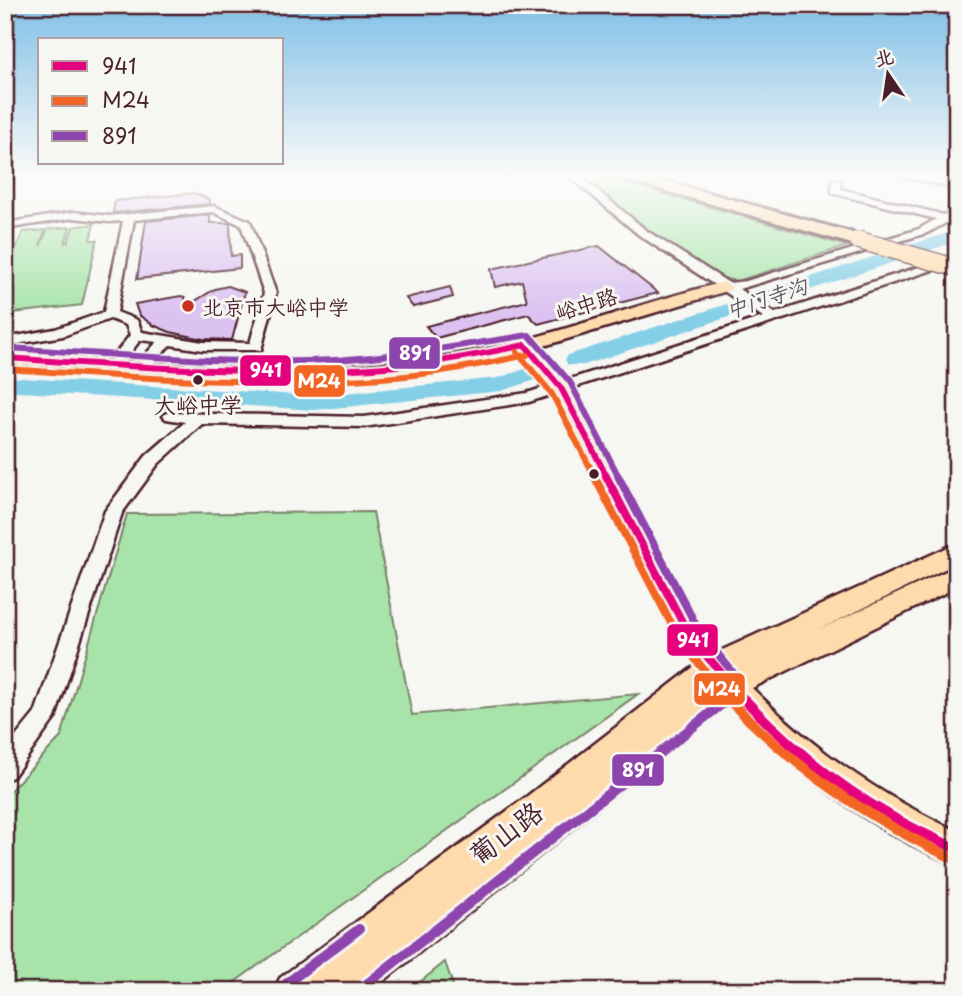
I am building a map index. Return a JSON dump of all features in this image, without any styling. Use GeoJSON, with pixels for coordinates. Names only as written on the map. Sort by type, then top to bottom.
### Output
{"type":"FeatureCollection","features":[{"type":"Feature","properties":{"kind":"highway"},"geometry":{"type":"LineString","coordinates":[[802,221],[957,260]]}},
{"type":"Feature","properties":{"kind":"highway"},"geometry":{"type":"LineString","coordinates":[[807,221],[957,268]]}},
{"type":"Feature","properties":{"kind":"main road","name":"峪中路"},"geometry":{"type":"LineString","coordinates":[[5,358],[298,373],[361,371],[457,360],[525,345],[729,290]]}},
{"type":"Feature","properties":{"kind":"main road"},"geometry":{"type":"LineString","coordinates":[[525,345],[561,388],[690,637],[721,677],[770,726],[872,805],[957,849]]}},
{"type":"Feature","properties":{"kind":"main road"},"geometry":{"type":"LineString","coordinates":[[721,677],[957,552]]}},
{"type":"Feature","properties":{"kind":"main road"},"geometry":{"type":"LineString","coordinates":[[721,677],[957,576]]}},
{"type":"Feature","properties":{"kind":"main road","name":"葡山路"},"geometry":{"type":"LineString","coordinates":[[293,991],[537,808],[721,677]]}},
{"type":"Feature","properties":{"kind":"main road","name":"葡山路"},"geometry":{"type":"LineString","coordinates":[[341,991],[721,677]]}},
{"type":"Feature","properties":{"kind":"street"},"geometry":{"type":"LineString","coordinates":[[5,226],[33,221]]}},
{"type":"Feature","properties":{"kind":"street"},"geometry":{"type":"LineString","coordinates":[[110,314],[128,221]]}},
{"type":"Feature","properties":{"kind":"street"},"geometry":{"type":"LineString","coordinates":[[137,335],[203,346],[257,347],[270,293],[246,223],[243,221]]}},
{"type":"Feature","properties":{"kind":"street"},"geometry":{"type":"LineString","coordinates":[[629,221],[772,317]]}},
{"type":"Feature","properties":{"kind":"street","name":"峪中路"},"geometry":{"type":"LineString","coordinates":[[729,290],[923,231],[941,221]]}},
{"type":"Feature","properties":{"kind":"street"},"geometry":{"type":"LineString","coordinates":[[171,416],[198,419],[363,422],[529,397],[772,317],[957,260]]}},
{"type":"Feature","properties":{"kind":"street"},"geometry":{"type":"LineString","coordinates":[[5,342],[58,333],[110,314],[132,323],[137,335]]}},
{"type":"Feature","properties":{"kind":"street"},"geometry":{"type":"LineString","coordinates":[[114,365],[137,335]]}},
{"type":"Feature","properties":{"kind":"street"},"geometry":{"type":"LineString","coordinates":[[142,366],[166,341]]}},
{"type":"Feature","properties":{"kind":"street"},"geometry":{"type":"LineString","coordinates":[[5,769],[44,718],[114,511],[152,460],[198,419]]}},
{"type":"Feature","properties":{"kind":"green space"},"geometry":{"type":"Polygon","coordinates":[[[636,221],[761,221],[847,246],[737,281],[718,277],[652,235],[636,221]]]}},
{"type":"Feature","properties":{"kind":"green space"},"geometry":{"type":"Polygon","coordinates":[[[94,224],[90,240],[97,240],[82,305],[5,314],[5,263],[23,232],[45,230],[40,246],[48,229],[70,227],[65,243],[68,242],[73,227],[94,224]]]}},
{"type":"Feature","properties":{"kind":"green space"},"geometry":{"type":"Polygon","coordinates":[[[373,512],[412,715],[638,694],[222,991],[5,991],[5,796],[61,737],[127,514],[373,512]]]}},
{"type":"Feature","properties":{"kind":"green space"},"geometry":{"type":"Polygon","coordinates":[[[445,962],[455,991],[409,991],[445,962]]]}},
{"type":"Feature","properties":{"kind":"building"},"geometry":{"type":"Polygon","coordinates":[[[146,221],[230,223],[231,256],[240,255],[240,268],[137,279],[146,221]]]}},
{"type":"Feature","properties":{"kind":"building"},"geometry":{"type":"Polygon","coordinates":[[[599,246],[658,293],[538,324],[528,314],[436,338],[426,326],[527,301],[522,281],[495,287],[491,269],[599,246]]]}},
{"type":"Feature","properties":{"kind":"building"},"geometry":{"type":"Polygon","coordinates":[[[228,286],[245,292],[232,340],[203,339],[170,332],[139,315],[135,304],[181,296],[185,297],[187,306],[215,289],[228,286]]]}},
{"type":"Feature","properties":{"kind":"building"},"geometry":{"type":"Polygon","coordinates":[[[450,287],[453,297],[413,307],[406,298],[450,287]]]}},
{"type":"Feature","properties":{"kind":"waterway","name":"中门寺沟"},"geometry":{"type":"LineString","coordinates":[[576,360],[957,235]]}},
{"type":"Feature","properties":{"kind":"waterway","name":"中门寺沟"},"geometry":{"type":"LineString","coordinates":[[5,384],[315,403],[501,384],[531,374]]}},
{"type":"Feature","properties":{"kind":"transit line","name":"891"},"geometry":{"type":"LineString","coordinates":[[6,348],[201,359],[331,360],[395,356],[529,335],[570,382],[699,631],[739,680],[740,687],[736,693],[358,991]]}},
{"type":"Feature","properties":{"kind":"transit line","name":"941"},"geometry":{"type":"LineString","coordinates":[[525,345],[561,388],[690,637],[710,662],[778,732],[827,773],[889,815],[957,849]]}},
{"type":"Feature","properties":{"kind":"transit line","name":"941"},"geometry":{"type":"LineString","coordinates":[[5,358],[200,370],[297,371],[410,365],[525,345]]}},
{"type":"Feature","properties":{"kind":"transit line","name":"M24"},"geometry":{"type":"LineString","coordinates":[[517,352],[552,394],[681,642],[722,693],[769,740],[821,782],[884,825],[952,858]]}},
{"type":"Feature","properties":{"kind":"transit line","name":"M24"},"geometry":{"type":"LineString","coordinates":[[5,369],[200,380],[298,382],[412,375],[527,355]]}},
{"type":"Feature","properties":{"kind":"transit line","name":"891"},"geometry":{"type":"LineString","coordinates":[[287,983],[359,929]]}},
{"type":"Feature","properties":{"kind":"place","name":"北京市大峪中学"},"geometry":{"type":"Point","coordinates":[188,306]}},
{"type":"Feature","properties":{"kind":"place","name":"大峪中学"},"geometry":{"type":"Point","coordinates":[198,380]}}]}
